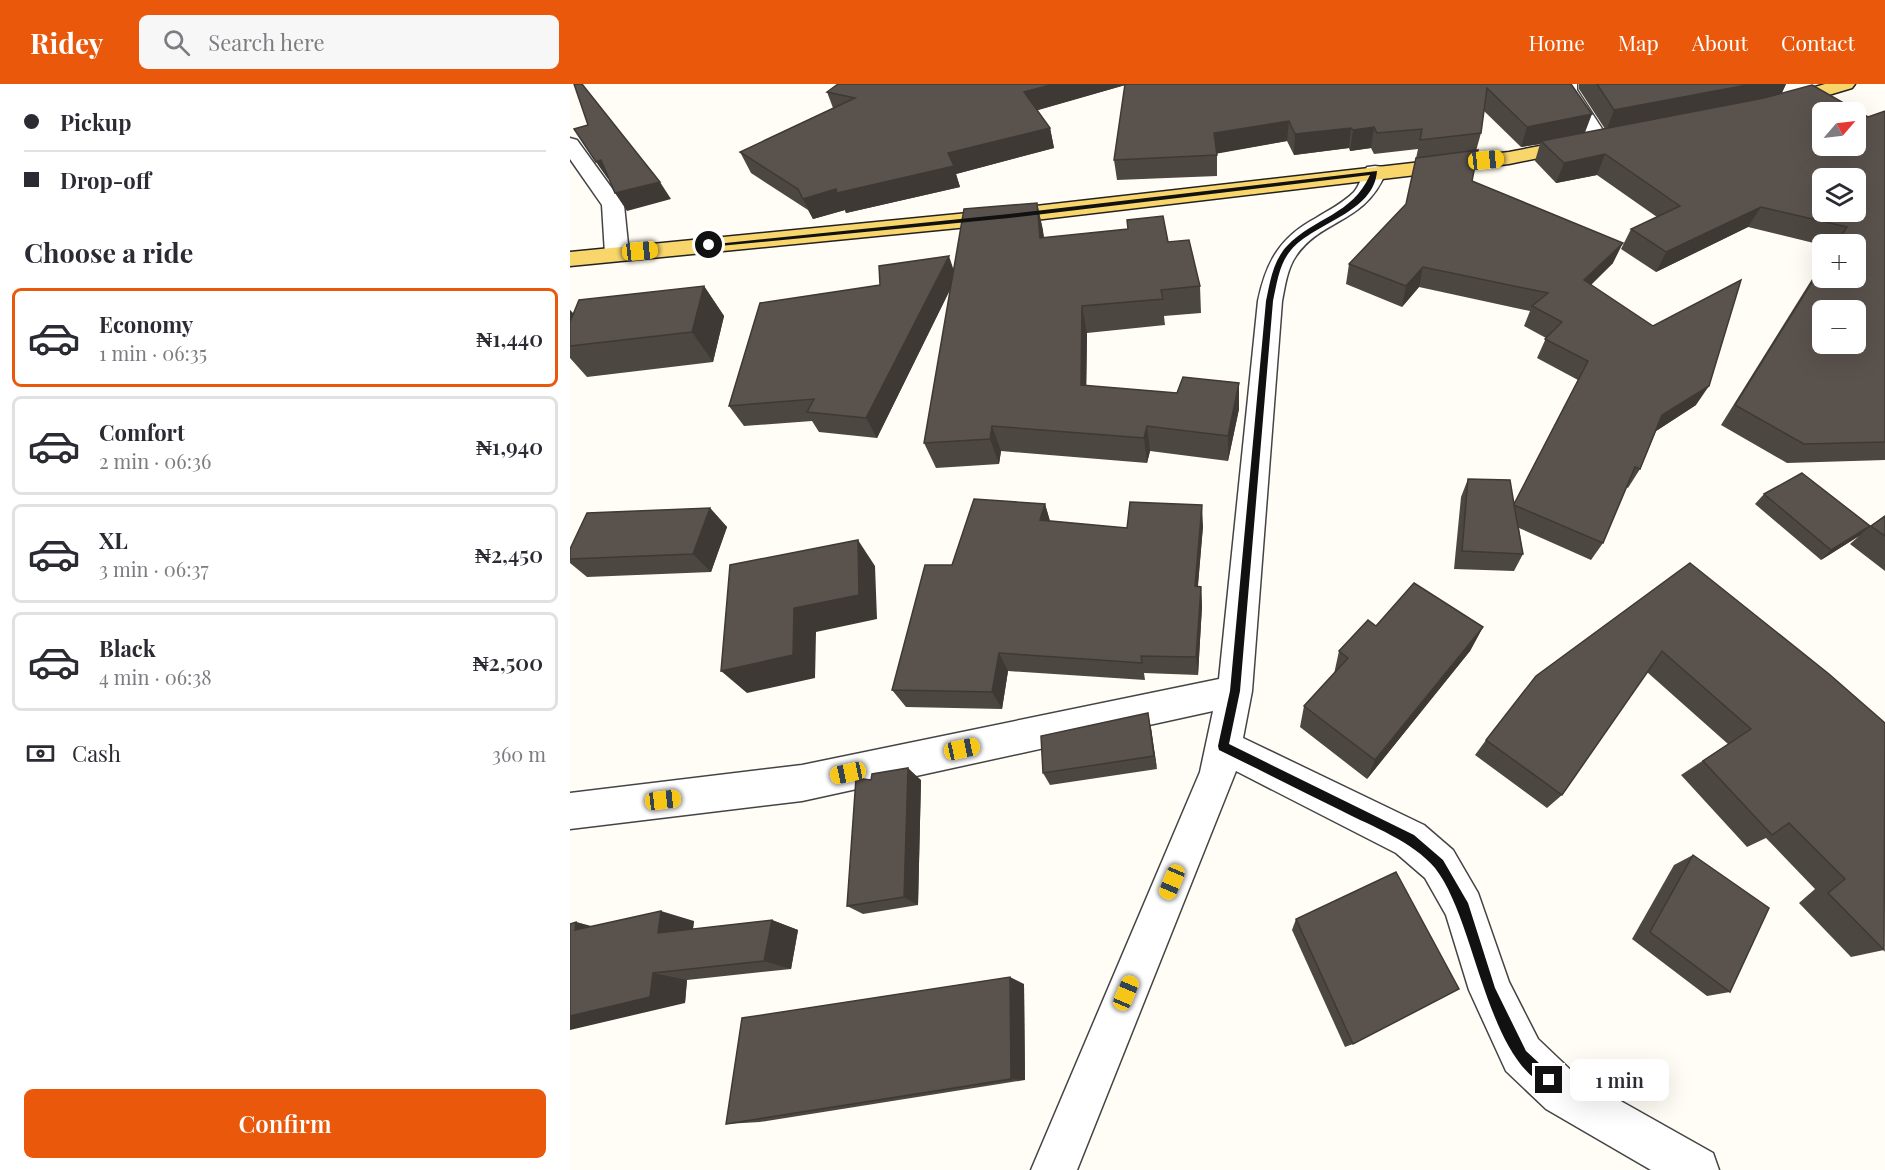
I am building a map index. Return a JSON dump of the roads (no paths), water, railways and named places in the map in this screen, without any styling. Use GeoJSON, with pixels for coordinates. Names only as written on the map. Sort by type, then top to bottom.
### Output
{"type":"FeatureCollection","features":[{"type":"Feature","properties":{"kind":"main road"},"geometry":{"type":"LineString","coordinates":[[1763,107],[1845,84]]}},
{"type":"Feature","properties":{"kind":"main road"},"geometry":{"type":"LineString","coordinates":[[570,259],[1009,216],[1509,158],[1623,136]]}},
{"type":"Feature","properties":{"kind":"street"},"geometry":{"type":"LineString","coordinates":[[1567,84],[1568,90],[1600,141]]}},
{"type":"Feature","properties":{"kind":"street"},"geometry":{"type":"LineString","coordinates":[[570,144],[613,205],[617,254]]}},
{"type":"Feature","properties":{"kind":"street"},"geometry":{"type":"LineString","coordinates":[[1054,1170],[1218,772],[1235,691],[1270,301],[1277,267],[1289,248],[1313,229],[1339,215],[1365,193],[1375,172]]}},
{"type":"Feature","properties":{"kind":"street"},"geometry":{"type":"LineString","coordinates":[[570,811],[802,783],[1235,691]]}},
{"type":"Feature","properties":{"kind":"street"},"geometry":{"type":"LineString","coordinates":[[1223,746],[1410,839],[1438,864],[1464,907],[1490,990],[1522,1055],[1562,1093],[1696,1170]]}}]}
